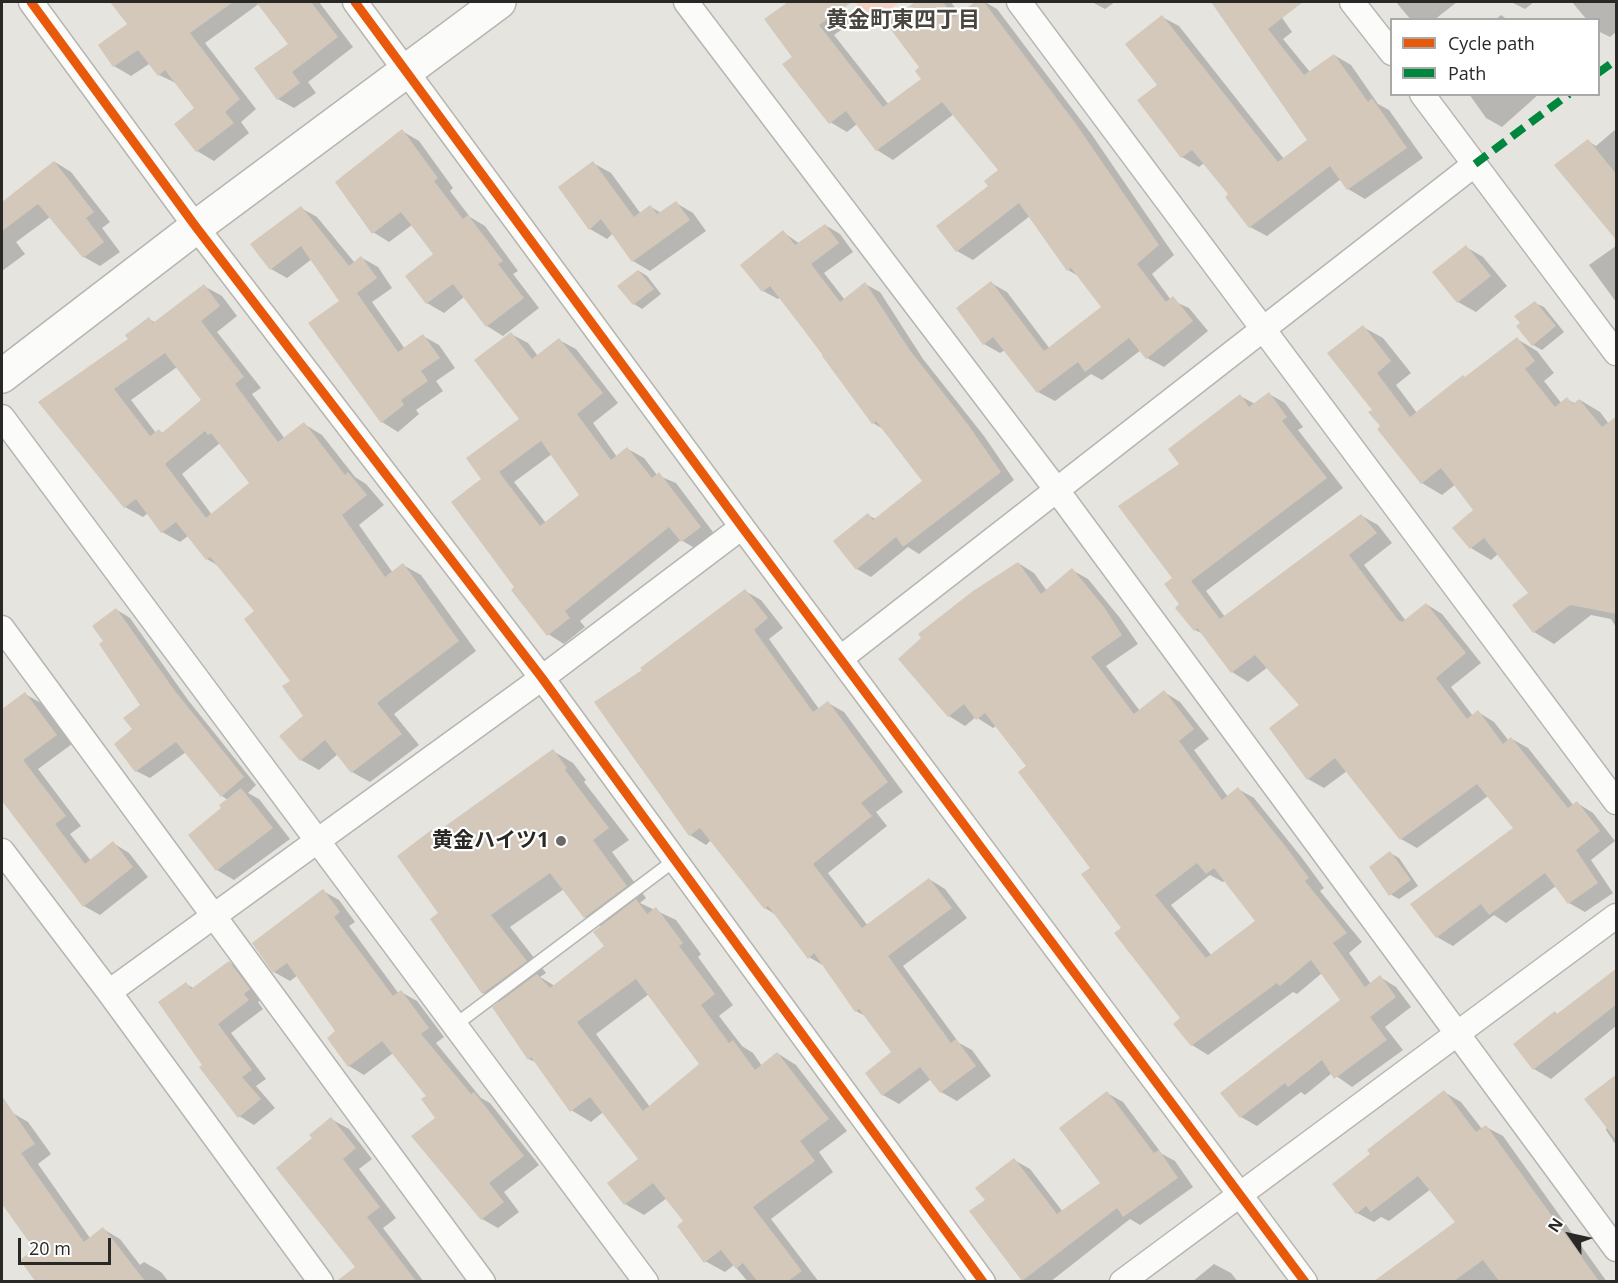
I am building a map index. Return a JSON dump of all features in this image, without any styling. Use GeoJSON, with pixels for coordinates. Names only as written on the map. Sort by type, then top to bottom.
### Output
{"type":"FeatureCollection","features":[{"type":"Feature","properties":{"kind":"street"},"geometry":{"type":"LineString","coordinates":[[31,2],[196,227],[542,678],[983,1281]]}},
{"type":"Feature","properties":{"kind":"street"},"geometry":{"type":"LineString","coordinates":[[355,2],[742,527],[1305,1281]]}},
{"type":"Feature","properties":{"kind":"street"},"geometry":{"type":"LineString","coordinates":[[2,376],[196,227],[499,2]]}},
{"type":"Feature","properties":{"kind":"street"},"geometry":{"type":"LineString","coordinates":[[686,2],[1056,489],[1617,1249]]}},
{"type":"Feature","properties":{"kind":"street"},"geometry":{"type":"LineString","coordinates":[[1019,2],[1617,802]]}},
{"type":"Feature","properties":{"kind":"street"},"geometry":{"type":"LineString","coordinates":[[1352,2],[1390,50]]}},
{"type":"Feature","properties":{"kind":"street"},"geometry":{"type":"LineString","coordinates":[[1424,96],[1617,353]]}},
{"type":"Feature","properties":{"kind":"street"},"geometry":{"type":"LineString","coordinates":[[841,658],[1475,164]]}},
{"type":"Feature","properties":{"kind":"street"},"geometry":{"type":"LineString","coordinates":[[2,417],[646,1281]]}},
{"type":"Feature","properties":{"kind":"street"},"geometry":{"type":"LineString","coordinates":[[109,992],[542,678],[742,527]]}},
{"type":"Feature","properties":{"kind":"street"},"geometry":{"type":"LineString","coordinates":[[2,628],[483,1281]]}},
{"type":"Feature","properties":{"kind":"street"},"geometry":{"type":"LineString","coordinates":[[2,851],[109,992],[321,1281]]}},
{"type":"Feature","properties":{"kind":"street"},"geometry":{"type":"LineString","coordinates":[[1122,1281],[1617,916]]}},
{"type":"Feature","properties":{"kind":"lane"},"geometry":{"type":"LineString","coordinates":[[455,1025],[675,860]]}},
{"type":"Feature","properties":{"kind":"shaded area"},"geometry":{"type":"Polygon","coordinates":[[[855,2],[900,2],[871,23],[855,2]]]}},
{"type":"Feature","properties":{"kind":"building"},"geometry":{"type":"Polygon","coordinates":[[[110,2],[233,2],[190,33],[240,99],[225,112],[234,123],[196,152],[174,124],[194,108],[165,70],[158,76],[138,50],[113,67],[98,45],[127,24],[110,2]]]}},
{"type":"Feature","properties":{"kind":"building"},"geometry":{"type":"Polygon","coordinates":[[[256,2],[311,2],[338,37],[292,72],[300,83],[277,100],[254,68],[288,44],[256,2]]]}},
{"type":"Feature","properties":{"kind":"building"},"geometry":{"type":"Polygon","coordinates":[[[788,2],[852,2],[819,25],[883,107],[921,79],[915,71],[919,67],[886,23],[915,2],[943,2],[954,17],[975,2],[984,2],[1076,124],[1159,245],[1137,264],[1166,302],[1173,296],[1193,321],[1146,359],[1129,338],[1085,372],[1078,362],[1037,393],[993,337],[983,345],[956,308],[991,281],[1044,351],[1101,307],[1071,268],[1067,271],[1019,203],[956,252],[936,226],[988,186],[984,181],[998,170],[942,102],[876,151],[846,111],[829,124],[782,64],[792,57],[764,19],[788,2]]]}},
{"type":"Feature","properties":{"kind":"building"},"geometry":{"type":"Polygon","coordinates":[[[1211,2],[1303,2],[1268,29],[1304,75],[1334,54],[1368,102],[1372,98],[1407,148],[1347,190],[1330,166],[1249,228],[1225,197],[1228,194],[1192,150],[1181,158],[1137,100],[1157,85],[1125,44],[1162,15],[1278,162],[1307,140],[1211,2]]]}},
{"type":"Feature","properties":{"kind":"building"},"geometry":{"type":"Polygon","coordinates":[[[402,129],[438,178],[434,181],[463,219],[468,215],[503,261],[498,264],[524,298],[486,327],[453,284],[426,304],[405,276],[433,254],[401,212],[372,234],[335,182],[402,129]]]}},
{"type":"Feature","properties":{"kind":"building"},"geometry":{"type":"Polygon","coordinates":[[[1588,139],[1617,175],[1617,241],[1554,165],[1588,139]]]}},
{"type":"Feature","properties":{"kind":"building"},"geometry":{"type":"Polygon","coordinates":[[[54,161],[94,212],[86,218],[104,242],[83,258],[38,204],[2,231],[2,202],[54,161]]]}},
{"type":"Feature","properties":{"kind":"building"},"geometry":{"type":"Polygon","coordinates":[[[593,161],[634,217],[650,205],[657,214],[676,201],[690,220],[632,262],[601,219],[589,230],[558,187],[593,161]]]}},
{"type":"Feature","properties":{"kind":"building"},"geometry":{"type":"Polygon","coordinates":[[[301,206],[349,266],[361,256],[377,278],[357,293],[398,352],[423,334],[440,358],[421,371],[428,381],[401,400],[404,405],[381,423],[308,323],[339,301],[301,246],[270,270],[250,244],[301,206]]]}},
{"type":"Feature","properties":{"kind":"building"},"geometry":{"type":"Polygon","coordinates":[[[825,224],[839,243],[811,264],[840,302],[865,282],[909,349],[969,426],[1001,472],[903,547],[896,537],[856,570],[833,541],[868,513],[873,520],[922,481],[876,421],[872,424],[770,286],[762,292],[740,265],[783,230],[795,245],[825,224]]]}},
{"type":"Feature","properties":{"kind":"building"},"geometry":{"type":"Polygon","coordinates":[[[1466,245],[1491,276],[1457,303],[1432,272],[1466,245]]]}},
{"type":"Feature","properties":{"kind":"building"},"geometry":{"type":"Polygon","coordinates":[[[638,270],[654,289],[633,305],[617,286],[638,270]]]}},
{"type":"Feature","properties":{"kind":"building"},"geometry":{"type":"Polygon","coordinates":[[[204,284],[220,306],[201,321],[244,377],[235,384],[278,442],[304,422],[345,475],[348,472],[367,495],[342,515],[385,577],[403,563],[459,641],[377,703],[402,734],[351,773],[325,740],[300,761],[279,736],[303,716],[282,686],[290,681],[244,619],[254,611],[210,557],[206,560],[176,522],[161,533],[136,499],[124,508],[38,402],[128,339],[125,335],[149,317],[153,323],[204,284]],[[165,353],[114,389],[150,436],[159,429],[162,433],[201,400],[165,353]],[[205,431],[165,464],[206,518],[249,483],[211,433],[208,435],[205,431]]]}},
{"type":"Feature","properties":{"kind":"building"},"geometry":{"type":"Polygon","coordinates":[[[1535,301],[1556,326],[1532,346],[1516,326],[1520,323],[1514,316],[1535,301]]]}},
{"type":"Feature","properties":{"kind":"building"},"geometry":{"type":"Polygon","coordinates":[[[1363,325],[1391,361],[1377,373],[1410,417],[1463,375],[1465,377],[1517,337],[1535,361],[1525,369],[1555,407],[1567,397],[1573,404],[1579,399],[1602,427],[1617,416],[1617,614],[1570,605],[1533,633],[1512,605],[1528,593],[1484,538],[1470,549],[1452,528],[1473,510],[1441,468],[1421,484],[1377,429],[1380,426],[1368,412],[1372,410],[1327,353],[1363,325]]]}},
{"type":"Feature","properties":{"kind":"building"},"geometry":{"type":"Polygon","coordinates":[[[511,332],[532,359],[559,338],[603,393],[577,414],[611,460],[627,447],[652,478],[659,472],[701,527],[681,542],[669,527],[565,611],[570,618],[547,636],[511,590],[514,587],[451,502],[481,479],[466,458],[519,419],[474,360],[511,332]],[[541,441],[499,472],[540,526],[579,495],[541,441]]]}},
{"type":"Feature","properties":{"kind":"building"},"geometry":{"type":"Polygon","coordinates":[[[1269,392],[1287,417],[1282,421],[1327,478],[1191,581],[1220,619],[1361,514],[1377,533],[1349,555],[1398,620],[1402,622],[1426,603],[1466,653],[1436,678],[1467,719],[1478,710],[1503,744],[1511,737],[1568,808],[1577,801],[1600,831],[1576,850],[1598,883],[1568,904],[1545,873],[1489,915],[1481,904],[1436,938],[1410,904],[1513,828],[1477,784],[1400,840],[1335,758],[1307,780],[1269,728],[1299,705],[1255,655],[1231,673],[1197,628],[1194,631],[1175,608],[1179,604],[1164,584],[1172,578],[1118,506],[1179,464],[1168,449],[1240,394],[1249,407],[1269,392]]]}},
{"type":"Feature","properties":{"kind":"building"},"geometry":{"type":"Polygon","coordinates":[[[1018,562],[1041,594],[1072,568],[1104,607],[1122,635],[1091,657],[1134,714],[1164,690],[1194,729],[1179,741],[1222,800],[1238,787],[1286,847],[1309,878],[1305,881],[1347,933],[1333,943],[1365,987],[1380,975],[1396,997],[1370,1017],[1387,1040],[1334,1079],[1322,1060],[1288,1087],[1285,1083],[1240,1118],[1220,1093],[1340,1000],[1311,960],[1280,986],[1277,983],[1191,1046],[1173,1024],[1180,1018],[1114,933],[1121,928],[1081,874],[1090,868],[1018,772],[1026,766],[985,713],[976,720],[964,704],[948,717],[898,659],[921,638],[918,634],[973,591],[1018,562]],[[1197,863],[1155,895],[1206,958],[1255,921],[1214,868],[1206,874],[1197,863]]]}},
{"type":"Feature","properties":{"kind":"building"},"geometry":{"type":"Polygon","coordinates":[[[745,589],[768,618],[754,630],[813,712],[828,701],[888,782],[861,803],[872,816],[813,864],[862,928],[929,878],[952,908],[888,956],[951,1043],[956,1039],[976,1066],[940,1093],[920,1067],[882,1096],[865,1073],[891,1052],[859,1009],[855,1012],[814,953],[808,959],[768,906],[764,909],[700,828],[689,836],[594,702],[642,670],[640,668],[745,589]]]}},
{"type":"Feature","properties":{"kind":"building"},"geometry":{"type":"Polygon","coordinates":[[[116,608],[175,691],[244,777],[221,797],[176,742],[135,772],[114,744],[132,729],[123,718],[140,705],[99,644],[103,641],[92,626],[116,608]]]}},
{"type":"Feature","properties":{"kind":"building"},"geometry":{"type":"Polygon","coordinates":[[[25,692],[57,735],[23,760],[66,816],[55,824],[85,864],[113,841],[133,867],[83,907],[2,801],[2,709],[25,692]]]}},
{"type":"Feature","properties":{"kind":"building"},"geometry":{"type":"Polygon","coordinates":[[[553,749],[567,768],[565,770],[609,828],[593,840],[627,886],[584,918],[550,873],[491,915],[527,961],[482,994],[430,919],[438,913],[397,856],[434,828],[437,832],[553,749]]]}},
{"type":"Feature","properties":{"kind":"building"},"geometry":{"type":"Polygon","coordinates":[[[241,788],[273,828],[216,871],[188,835],[221,808],[219,805],[241,788]]]}},
{"type":"Feature","properties":{"kind":"building"},"geometry":{"type":"Polygon","coordinates":[[[1390,851],[1411,880],[1389,896],[1369,867],[1390,851]]]}},
{"type":"Feature","properties":{"kind":"building"},"geometry":{"type":"Polygon","coordinates":[[[323,889],[340,912],[334,917],[393,996],[401,990],[429,1028],[421,1034],[471,1094],[474,1092],[524,1156],[489,1183],[504,1202],[481,1220],[411,1136],[435,1118],[421,1099],[426,1096],[382,1041],[348,1067],[327,1038],[335,1031],[287,963],[273,973],[252,943],[323,889]]]}},
{"type":"Feature","properties":{"kind":"building"},"geometry":{"type":"Polygon","coordinates":[[[636,899],[647,914],[656,907],[683,943],[679,946],[715,994],[701,1005],[729,1043],[733,1040],[755,1070],[777,1052],[829,1119],[800,1141],[815,1161],[753,1207],[802,1271],[788,1281],[757,1281],[743,1263],[736,1269],[721,1250],[704,1263],[677,1226],[683,1221],[653,1183],[624,1205],[607,1183],[638,1159],[590,1097],[570,1112],[531,1057],[528,1060],[492,1007],[537,974],[550,988],[604,946],[593,932],[636,899]],[[636,979],[577,1022],[643,1111],[699,1064],[636,979]]]}},
{"type":"Feature","properties":{"kind":"building"},"geometry":{"type":"Polygon","coordinates":[[[229,961],[250,989],[244,994],[249,1000],[218,1024],[252,1070],[242,1077],[261,1099],[238,1118],[199,1067],[202,1065],[158,1002],[186,982],[191,989],[229,961]]]}},
{"type":"Feature","properties":{"kind":"building"},"geometry":{"type":"Polygon","coordinates":[[[1617,968],[1617,1004],[1533,1070],[1513,1044],[1555,1011],[1557,1014],[1617,968]]]}},
{"type":"Feature","properties":{"kind":"building"},"geometry":{"type":"Polygon","coordinates":[[[1617,1074],[1617,1141],[1584,1099],[1617,1074]]]}},
{"type":"Feature","properties":{"kind":"building"},"geometry":{"type":"Polygon","coordinates":[[[1444,1090],[1476,1132],[1486,1125],[1599,1281],[1499,1281],[1483,1260],[1454,1281],[1374,1281],[1455,1222],[1418,1176],[1371,1212],[1366,1206],[1356,1214],[1332,1184],[1370,1154],[1367,1150],[1444,1090]]]}},
{"type":"Feature","properties":{"kind":"building"},"geometry":{"type":"Polygon","coordinates":[[[1107,1091],[1154,1153],[1159,1150],[1178,1178],[1123,1217],[1117,1208],[1022,1281],[969,1211],[985,1200],[975,1188],[1014,1158],[1057,1214],[1100,1183],[1059,1128],[1107,1091]]]}},
{"type":"Feature","properties":{"kind":"building"},"geometry":{"type":"Polygon","coordinates":[[[2,1096],[35,1144],[21,1153],[84,1242],[103,1227],[145,1281],[35,1281],[20,1260],[34,1249],[2,1204],[2,1096]]]}},
{"type":"Feature","properties":{"kind":"building"},"geometry":{"type":"Polygon","coordinates":[[[331,1117],[356,1148],[343,1159],[380,1207],[367,1217],[416,1281],[337,1281],[355,1267],[276,1168],[312,1138],[309,1135],[331,1117]]]}},
{"type":"Feature","properties":{"kind":"marked path"},"geometry":{"type":"LineString","coordinates":[[1600,72],[1616,60]]}},
{"type":"Feature","properties":{"kind":"marked path"},"geometry":{"type":"LineString","coordinates":[[1475,164],[1566,96]]}},
{"type":"Feature","properties":{"kind":"cycle path"},"geometry":{"type":"LineString","coordinates":[[31,2],[196,227],[542,678],[983,1282]]}},
{"type":"Feature","properties":{"kind":"cycle path"},"geometry":{"type":"LineString","coordinates":[[355,2],[742,527],[1305,1282]]}},
{"type":"Feature","properties":{"kind":"place","name":"黄金ハイツ1"},"geometry":{"type":"Point","coordinates":[561,841]}},
{"type":"Feature","properties":{"kind":"district","name":"黄金町東四丁目"},"geometry":{"type":"Point","coordinates":[903,21]}}]}
